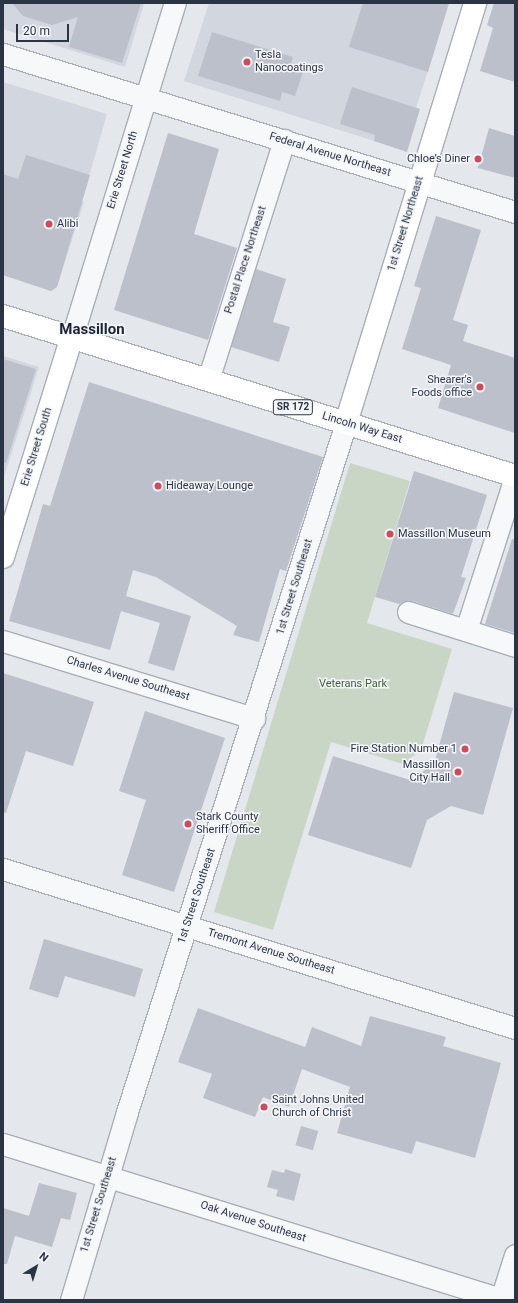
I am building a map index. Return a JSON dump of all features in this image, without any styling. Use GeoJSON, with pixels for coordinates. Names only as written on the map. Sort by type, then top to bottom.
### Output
{"type":"FeatureCollection","features":[{"type":"Feature","properties":{"kind":"main road","name":"1st Street Northeast"},"geometry":{"type":"LineString","coordinates":[[346,423],[475,3]]}},
{"type":"Feature","properties":{"kind":"main road","name":"SR 172"},"geometry":{"type":"LineString","coordinates":[[3,316],[72,337]]}},
{"type":"Feature","properties":{"kind":"main road","name":"Lincoln Way East"},"geometry":{"type":"LineString","coordinates":[[72,337],[515,477]]}},
{"type":"Feature","properties":{"kind":"main road","name":"Erie Street South"},"geometry":{"type":"LineString","coordinates":[[3,557],[72,337]]}},
{"type":"Feature","properties":{"kind":"street","name":"Erie Street North"},"geometry":{"type":"LineString","coordinates":[[72,337],[175,3]]}},
{"type":"Feature","properties":{"kind":"street","name":"Federal Avenue Northeast"},"geometry":{"type":"LineString","coordinates":[[3,54],[515,212]]}},
{"type":"Feature","properties":{"kind":"street","name":"Postal Place Northeast"},"geometry":{"type":"LineString","coordinates":[[208,380],[284,140]]}},
{"type":"Feature","properties":{"kind":"street","name":"1st Street Southeast"},"geometry":{"type":"LineString","coordinates":[[70,1300],[346,423]]}},
{"type":"Feature","properties":{"kind":"street"},"geometry":{"type":"LineString","coordinates":[[466,630],[515,477]]}},
{"type":"Feature","properties":{"kind":"street"},"geometry":{"type":"LineString","coordinates":[[408,612],[515,646]]}},
{"type":"Feature","properties":{"kind":"street","name":"Charles Avenue Southeast"},"geometry":{"type":"LineString","coordinates":[[3,640],[254,718]]}},
{"type":"Feature","properties":{"kind":"street","name":"Tremont Avenue Southeast"},"geometry":{"type":"LineString","coordinates":[[3,869],[515,1028]]}},
{"type":"Feature","properties":{"kind":"street","name":"Oak Avenue Southeast"},"geometry":{"type":"LineString","coordinates":[[3,1144],[502,1300]]}},
{"type":"Feature","properties":{"kind":"street"},"geometry":{"type":"LineString","coordinates":[[502,1300],[515,1255]]}},
{"type":"Feature","properties":{"kind":"shaded area"},"geometry":{"type":"Polygon","coordinates":[[[3,3],[144,3],[125,67],[3,29],[3,3]]]}},
{"type":"Feature","properties":{"kind":"shaded area"},"geometry":{"type":"Polygon","coordinates":[[[209,3],[449,3],[403,150],[184,81],[209,3]]]}},
{"type":"Feature","properties":{"kind":"shaded area"},"geometry":{"type":"Polygon","coordinates":[[[3,82],[107,114],[82,201],[84,202],[57,287],[51,291],[3,275],[3,82]]]}},
{"type":"Feature","properties":{"kind":"shaded area"},"geometry":{"type":"Polygon","coordinates":[[[3,356],[39,367],[3,480],[3,356]]]}},
{"type":"Feature","properties":{"kind":"green space","name":"Veterans Park"},"geometry":{"type":"Polygon","coordinates":[[[350,463],[410,481],[367,623],[452,649],[421,750],[403,764],[331,742],[273,930],[214,912],[350,463]]]}},
{"type":"Feature","properties":{"kind":"building"},"geometry":{"type":"Polygon","coordinates":[[[12,3],[141,3],[122,63],[69,47],[78,17],[52,25],[23,16],[12,3]]]}},
{"type":"Feature","properties":{"kind":"building"},"geometry":{"type":"Polygon","coordinates":[[[363,3],[449,3],[428,72],[349,47],[363,3]]]}},
{"type":"Feature","properties":{"kind":"building"},"geometry":{"type":"Polygon","coordinates":[[[494,3],[515,3],[515,82],[480,71],[493,28],[487,25],[494,3]]]}},
{"type":"Feature","properties":{"kind":"building","name":"Tesla Nanocoatings"},"geometry":{"type":"Polygon","coordinates":[[[212,32],[293,57],[290,67],[303,72],[295,96],[282,92],[280,101],[198,76],[212,32]]]}},
{"type":"Feature","properties":{"kind":"building"},"geometry":{"type":"Polygon","coordinates":[[[352,87],[420,109],[407,152],[374,141],[375,135],[340,124],[352,87]]]}},
{"type":"Feature","properties":{"kind":"building"},"geometry":{"type":"Polygon","coordinates":[[[489,128],[515,136],[515,178],[478,168],[489,128]]]}},
{"type":"Feature","properties":{"kind":"building"},"geometry":{"type":"Polygon","coordinates":[[[168,133],[219,149],[194,234],[237,248],[208,340],[114,310],[168,133]]]}},
{"type":"Feature","properties":{"kind":"building"},"geometry":{"type":"Polygon","coordinates":[[[26,155],[90,175],[57,287],[51,291],[3,275],[3,174],[18,179],[26,155]]]}},
{"type":"Feature","properties":{"kind":"building","name":"Shearer's Foods office"},"geometry":{"type":"Polygon","coordinates":[[[436,216],[481,230],[453,320],[468,325],[463,341],[515,358],[515,433],[438,408],[451,365],[402,349],[421,288],[414,286],[436,216]]]}},
{"type":"Feature","properties":{"kind":"building"},"geometry":{"type":"Polygon","coordinates":[[[256,269],[286,279],[273,322],[290,327],[279,362],[231,347],[256,269]]]}},
{"type":"Feature","properties":{"kind":"building"},"geometry":{"type":"Polygon","coordinates":[[[3,359],[36,369],[6,463],[3,463],[3,359]]]}},
{"type":"Feature","properties":{"kind":"building"},"geometry":{"type":"Polygon","coordinates":[[[89,382],[323,457],[286,571],[280,569],[259,642],[233,635],[237,626],[156,577],[133,570],[126,596],[191,616],[174,671],[148,663],[160,623],[121,611],[110,650],[9,621],[43,504],[50,506],[89,382]]]}},
{"type":"Feature","properties":{"kind":"building"},"geometry":{"type":"Polygon","coordinates":[[[414,471],[487,495],[461,577],[466,578],[453,614],[412,601],[399,604],[375,597],[414,471]]]}},
{"type":"Feature","properties":{"kind":"building"},"geometry":{"type":"Polygon","coordinates":[[[512,539],[515,539],[515,633],[485,624],[512,539]]]}},
{"type":"Feature","properties":{"kind":"building"},"geometry":{"type":"Polygon","coordinates":[[[3,673],[94,702],[73,766],[26,751],[6,813],[3,812],[3,673]]]}},
{"type":"Feature","properties":{"kind":"building","name":"Massillon City Hall"},"geometry":{"type":"Polygon","coordinates":[[[454,692],[513,708],[483,815],[451,806],[427,820],[411,868],[308,835],[333,756],[410,780],[434,764],[454,692]]]}},
{"type":"Feature","properties":{"kind":"building"},"geometry":{"type":"Polygon","coordinates":[[[145,711],[225,738],[174,892],[122,875],[146,800],[119,791],[145,711]]]}},
{"type":"Feature","properties":{"kind":"building"},"geometry":{"type":"Polygon","coordinates":[[[44,939],[143,969],[135,997],[65,976],[58,998],[29,989],[44,939]]]}},
{"type":"Feature","properties":{"kind":"building"},"geometry":{"type":"Polygon","coordinates":[[[198,1008],[305,1047],[312,1027],[361,1046],[370,1016],[446,1037],[443,1046],[501,1063],[475,1158],[416,1141],[412,1154],[337,1133],[350,1087],[302,1069],[289,1107],[263,1097],[255,1117],[203,1098],[212,1074],[178,1062],[198,1008]]]}},
{"type":"Feature","properties":{"kind":"building"},"geometry":{"type":"Polygon","coordinates":[[[301,1126],[318,1131],[313,1150],[295,1145],[301,1126]]]}},
{"type":"Feature","properties":{"kind":"building"},"geometry":{"type":"Polygon","coordinates":[[[285,1169],[301,1174],[294,1201],[276,1196],[278,1190],[267,1187],[272,1170],[284,1173],[285,1169]]]}},
{"type":"Feature","properties":{"kind":"building"},"geometry":{"type":"Polygon","coordinates":[[[39,1183],[77,1193],[70,1220],[61,1218],[52,1247],[15,1236],[7,1264],[3,1264],[3,1208],[29,1216],[39,1183]]]}},
{"type":"Feature","properties":{"kind":"place","name":"Tesla Nanocoatings"},"geometry":{"type":"Point","coordinates":[247,62]}},
{"type":"Feature","properties":{"kind":"place","name":"Chloe’s Diner"},"geometry":{"type":"Point","coordinates":[478,159]}},
{"type":"Feature","properties":{"kind":"place","name":"Alibi"},"geometry":{"type":"Point","coordinates":[49,224]}},
{"type":"Feature","properties":{"kind":"place","name":"Shearer's Foods office"},"geometry":{"type":"Point","coordinates":[480,387]}},
{"type":"Feature","properties":{"kind":"place","name":"Hideaway Lounge"},"geometry":{"type":"Point","coordinates":[158,486]}},
{"type":"Feature","properties":{"kind":"place","name":"Massillon Museum"},"geometry":{"type":"Point","coordinates":[390,534]}},
{"type":"Feature","properties":{"kind":"place","name":"Fire Station Number 1"},"geometry":{"type":"Point","coordinates":[465,749]}},
{"type":"Feature","properties":{"kind":"place","name":"Massillon City Hall"},"geometry":{"type":"Point","coordinates":[458,772]}},
{"type":"Feature","properties":{"kind":"place","name":"Stark County Sheriff Office"},"geometry":{"type":"Point","coordinates":[188,824]}},
{"type":"Feature","properties":{"kind":"place","name":"Saint Johns United Church of Christ"},"geometry":{"type":"Point","coordinates":[264,1107]}},
{"type":"Feature","properties":{"kind":"district","name":"Massillon"},"geometry":{"type":"Point","coordinates":[92,330]}}]}
